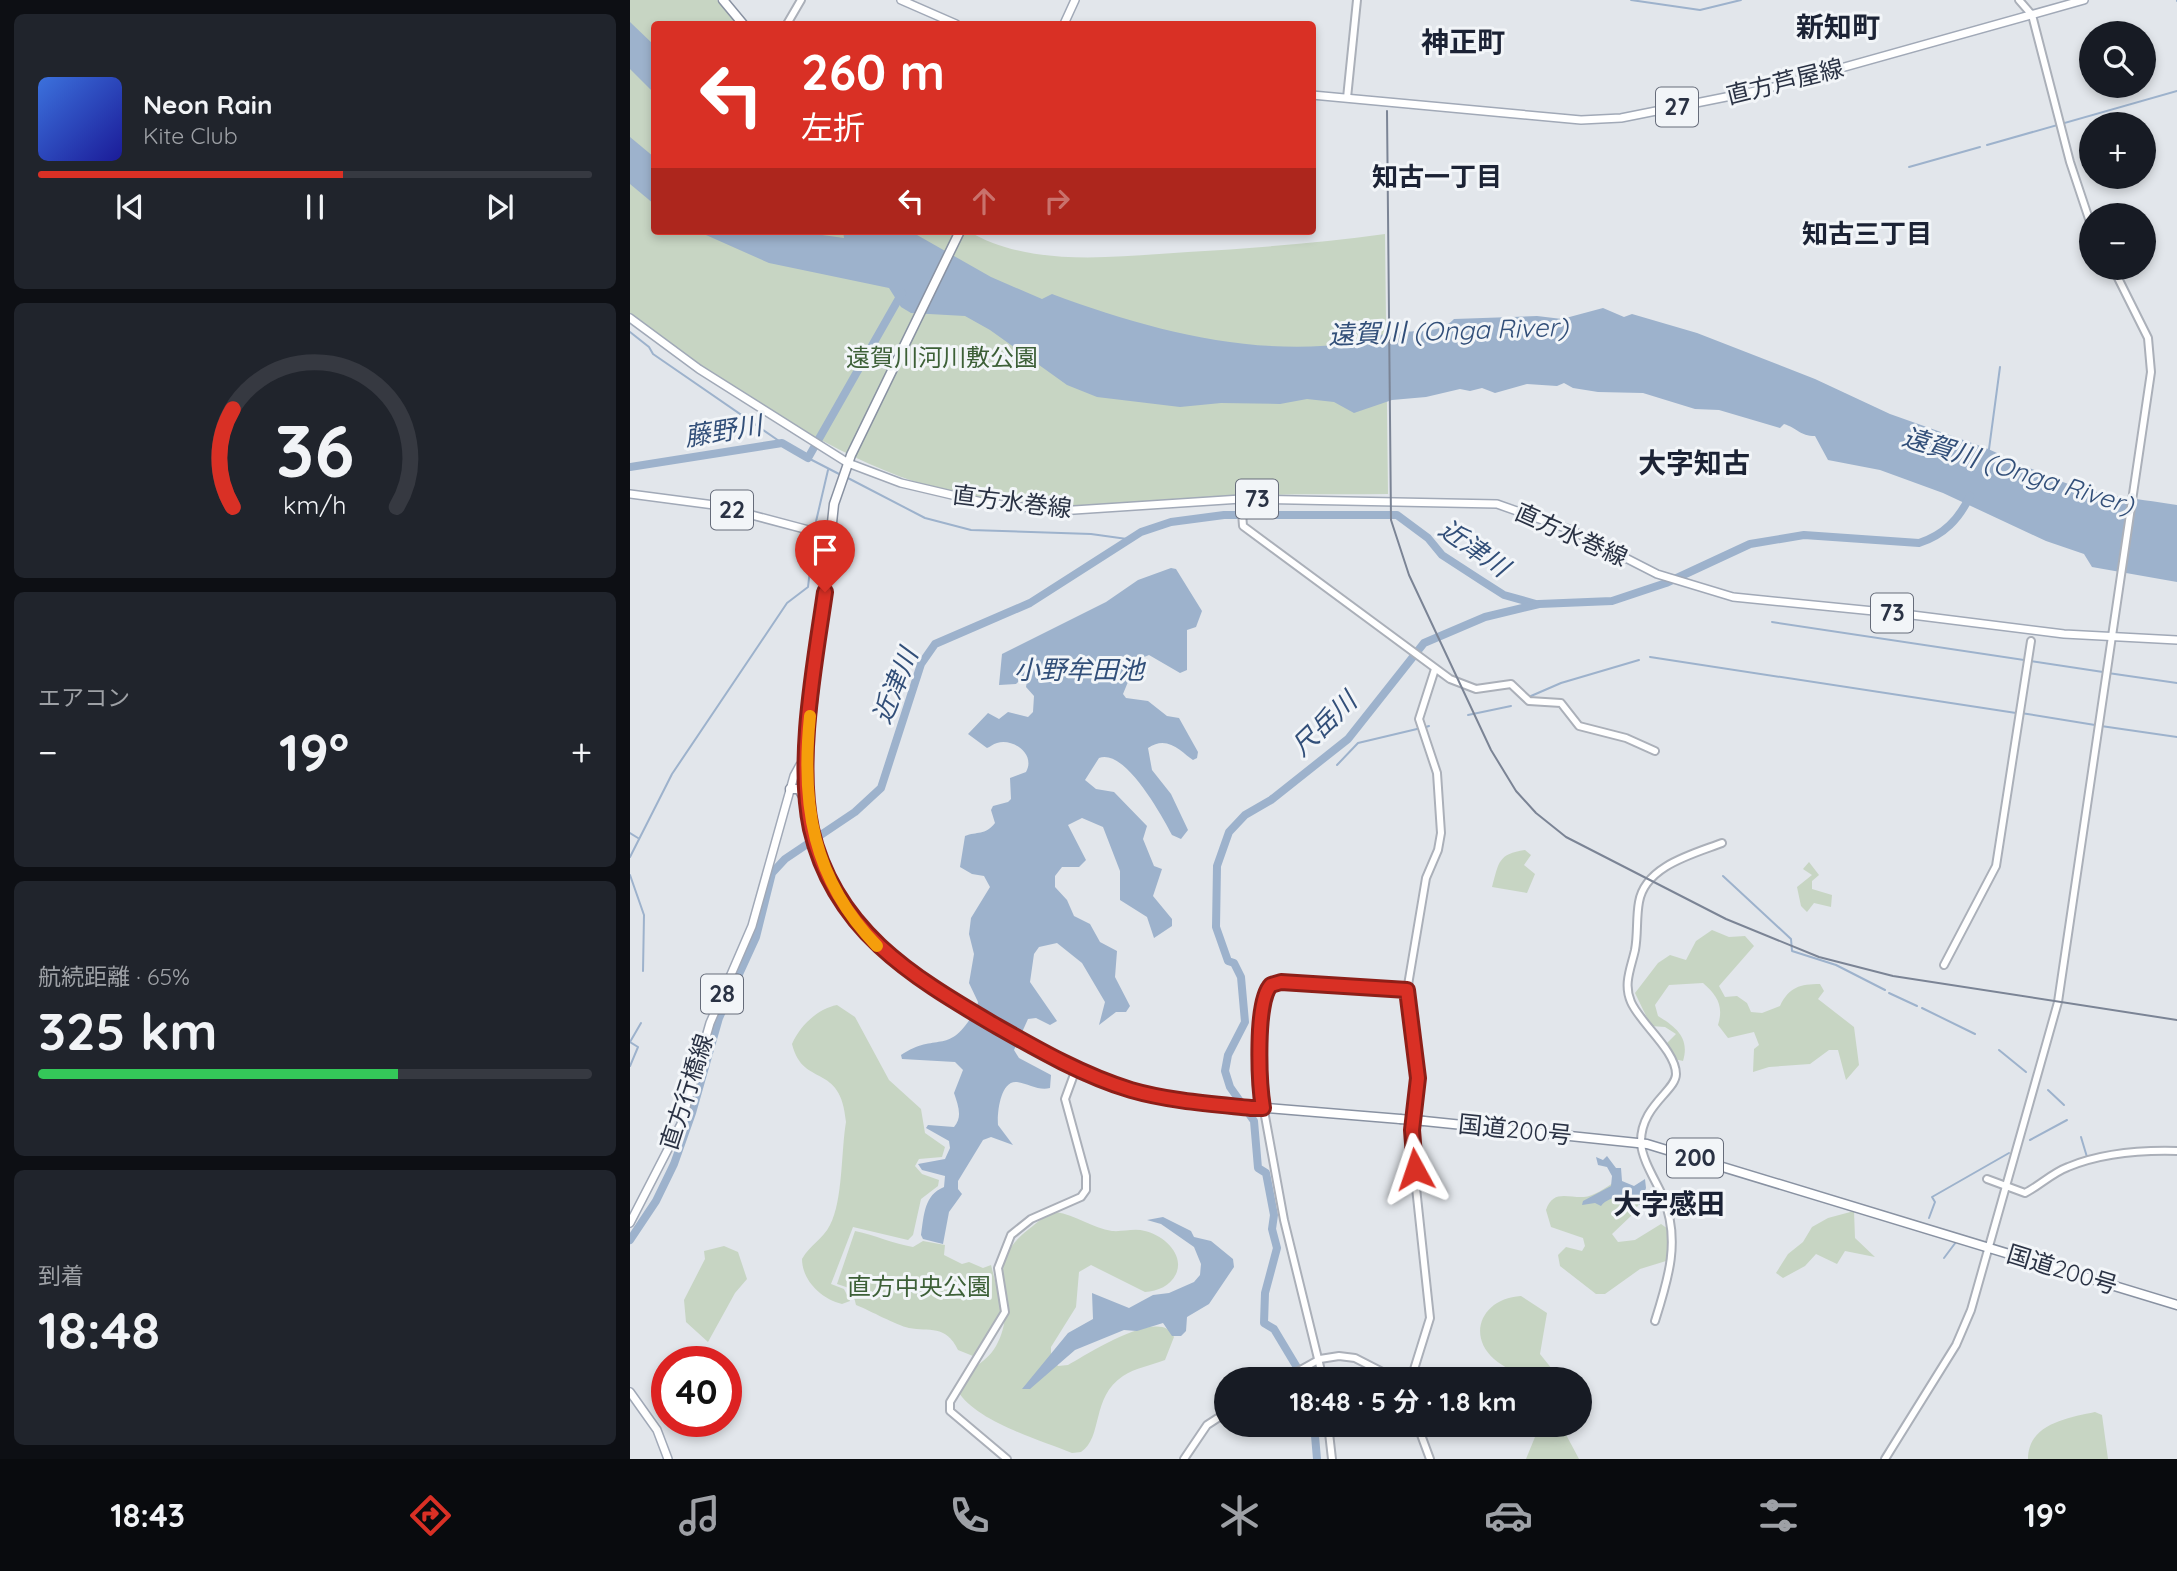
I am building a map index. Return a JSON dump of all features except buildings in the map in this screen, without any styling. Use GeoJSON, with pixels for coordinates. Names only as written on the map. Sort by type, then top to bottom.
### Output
{"type":"FeatureCollection","features":[{"type":"Feature","properties":{"kind":"highway"},"geometry":{"type":"LineString","coordinates":[[723,0],[740,21]]}},
{"type":"Feature","properties":{"kind":"highway","name":"国道200号"},"geometry":{"type":"LineString","coordinates":[[958,235],[849,459],[834,505],[806,765],[808,806],[816,845],[840,896],[866,935],[906,970],[1027,1044],[1076,1069],[1133,1090],[1251,1108],[1424,1121],[1641,1143],[2177,1305]]}},
{"type":"Feature","properties":{"kind":"highway"},"geometry":{"type":"LineString","coordinates":[[789,789],[802,791],[808,806]]}},
{"type":"Feature","properties":{"kind":"main road"},"geometry":{"type":"LineString","coordinates":[[901,0],[949,21]]}},
{"type":"Feature","properties":{"kind":"main road"},"geometry":{"type":"LineString","coordinates":[[1065,21],[1075,0]]}},
{"type":"Feature","properties":{"kind":"main road","name":"直方芦屋線"},"geometry":{"type":"LineString","coordinates":[[1316,95],[1581,120],[1621,118],[1766,89],[2084,0]]}},
{"type":"Feature","properties":{"kind":"main road","name":"直方水巻線"},"geometry":{"type":"LineString","coordinates":[[630,318],[699,369],[849,459],[921,488],[986,503],[1032,509],[1091,511],[1241,499],[1497,504],[1571,530],[1657,574],[1700,590],[1733,597],[1904,614],[2064,635],[2114,634],[2177,640]]}},
{"type":"Feature","properties":{"kind":"main road","name":"22"},"geometry":{"type":"LineString","coordinates":[[630,496],[715,510],[831,538]]}},
{"type":"Feature","properties":{"kind":"main road","name":"直方行橋線"},"geometry":{"type":"LineString","coordinates":[[630,1223],[681,1124],[706,1034],[752,926],[789,789],[797,768],[806,765]]}},
{"type":"Feature","properties":{"kind":"main road"},"geometry":{"type":"LineString","coordinates":[[630,1392],[657,1430],[667,1459]]}},
{"type":"Feature","properties":{"kind":"street"},"geometry":{"type":"LineString","coordinates":[[789,21],[801,0]]}},
{"type":"Feature","properties":{"kind":"street"},"geometry":{"type":"LineString","coordinates":[[1347,98],[1357,0]]}},
{"type":"Feature","properties":{"kind":"street"},"geometry":{"type":"LineString","coordinates":[[2019,0],[2032,15],[2060,124],[2084,203]]}},
{"type":"Feature","properties":{"kind":"street"},"geometry":{"type":"LineString","coordinates":[[1885,1459],[1956,1345],[1971,1310],[2058,1002],[2150,380],[2148,338],[2119,280]]}},
{"type":"Feature","properties":{"kind":"street"},"geometry":{"type":"LineString","coordinates":[[1241,499],[1243,526],[1435,669],[1470,689],[1511,684],[1529,701],[1558,701],[1579,726],[1626,738],[1655,751]]}},
{"type":"Feature","properties":{"kind":"street"},"geometry":{"type":"LineString","coordinates":[[1944,965],[1996,866],[2031,641]]}},
{"type":"Feature","properties":{"kind":"street"},"geometry":{"type":"LineString","coordinates":[[1415,1367],[1430,1318],[1411,1141],[1418,1078],[1407,990],[1426,878],[1438,850],[1441,833],[1437,773],[1419,719],[1435,669]]}},
{"type":"Feature","properties":{"kind":"street"},"geometry":{"type":"LineString","coordinates":[[1655,1321],[1671,1270],[1672,1248],[1669,1214],[1641,1143],[1647,1112],[1675,1080],[1676,1072],[1672,1060],[1632,1004],[1628,991],[1637,939],[1639,901],[1643,890],[1665,868],[1722,844]]}},
{"type":"Feature","properties":{"kind":"street"},"geometry":{"type":"LineString","coordinates":[[1321,1367],[1284,1220],[1263,1108],[1260,1072],[1264,995],[1271,985],[1281,982],[1407,990]]}},
{"type":"Feature","properties":{"kind":"street"},"geometry":{"type":"LineString","coordinates":[[1007,1459],[950,1411],[950,1402],[1005,1312],[998,1268],[1011,1236],[1031,1219],[1082,1197],[1086,1189],[1086,1177],[1065,1099],[1076,1069]]}},
{"type":"Feature","properties":{"kind":"street"},"geometry":{"type":"LineString","coordinates":[[1987,1179],[2025,1193],[2067,1167],[2144,1150],[2177,1151]]}},
{"type":"Feature","properties":{"kind":"street"},"geometry":{"type":"LineString","coordinates":[[1305,1367],[1320,1359],[1355,1359],[1371,1367]]}},
{"type":"Feature","properties":{"kind":"street"},"geometry":{"type":"LineString","coordinates":[[1184,1459],[1207,1425],[1214,1420]]}},
{"type":"Feature","properties":{"kind":"street"},"geometry":{"type":"LineString","coordinates":[[1329,1437],[1332,1459]]}},
{"type":"Feature","properties":{"kind":"street"},"geometry":{"type":"LineString","coordinates":[[1422,1437],[1430,1459]]}},
{"type":"Feature","properties":{"kind":"green space","name":"遠賀川河川敷公園"},"geometry":{"type":"Polygon","coordinates":[[[630,0],[717,0],[735,21],[651,21],[651,235],[976,235],[1020,251],[1105,257],[1262,247],[1385,234],[1388,494],[1254,496],[1096,508],[1005,503],[963,495],[886,471],[813,436],[724,381],[630,314],[630,0]]]}},
{"type":"Feature","properties":{"kind":"green space"},"geometry":{"type":"Polygon","coordinates":[[[1525,850],[1531,855],[1524,865],[1535,874],[1527,893],[1492,887],[1501,861],[1509,854],[1525,850]]]}},
{"type":"Feature","properties":{"kind":"green space"},"geometry":{"type":"Polygon","coordinates":[[[1809,862],[1819,875],[1812,881],[1812,889],[1832,895],[1831,907],[1814,903],[1807,912],[1801,906],[1797,887],[1812,875],[1803,869],[1809,862]]]}},
{"type":"Feature","properties":{"kind":"green space"},"geometry":{"type":"Polygon","coordinates":[[[1712,930],[1729,937],[1745,936],[1754,946],[1719,986],[1725,997],[1737,996],[1747,1003],[1751,1012],[1762,1013],[1780,1006],[1796,988],[1820,984],[1824,991],[1818,999],[1854,1027],[1859,1065],[1846,1080],[1838,1050],[1829,1050],[1810,1064],[1769,1067],[1753,1072],[1754,1049],[1759,1045],[1754,1032],[1728,1038],[1718,1025],[1718,1001],[1703,983],[1669,985],[1655,1005],[1658,1016],[1676,1029],[1683,1040],[1683,1061],[1674,1059],[1666,1044],[1676,1034],[1665,1027],[1651,1026],[1635,993],[1658,963],[1670,955],[1686,960],[1696,941],[1712,930]]]}},
{"type":"Feature","properties":{"kind":"green space"},"geometry":{"type":"Polygon","coordinates":[[[837,1005],[855,1017],[889,1080],[921,1109],[925,1133],[945,1147],[942,1157],[919,1159],[915,1166],[922,1174],[939,1180],[938,1186],[921,1199],[913,1235],[908,1240],[853,1227],[831,1284],[844,1289],[850,1301],[842,1304],[827,1298],[814,1288],[805,1274],[802,1259],[827,1230],[834,1215],[846,1122],[843,1103],[830,1082],[804,1067],[792,1044],[810,1019],[837,1005]]]}},
{"type":"Feature","properties":{"kind":"green space"},"geometry":{"type":"Polygon","coordinates":[[[1615,1182],[1636,1187],[1644,1196],[1632,1215],[1612,1234],[1618,1242],[1635,1240],[1661,1224],[1671,1231],[1675,1244],[1666,1261],[1640,1269],[1605,1294],[1596,1294],[1560,1266],[1558,1255],[1566,1247],[1582,1251],[1585,1246],[1583,1238],[1551,1227],[1546,1210],[1549,1203],[1557,1197],[1588,1197],[1615,1182]]]}},
{"type":"Feature","properties":{"kind":"green space"},"geometry":{"type":"Polygon","coordinates":[[[1854,1211],[1855,1238],[1875,1257],[1845,1251],[1837,1264],[1816,1254],[1805,1266],[1783,1278],[1776,1273],[1788,1254],[1803,1242],[1812,1227],[1828,1218],[1854,1211]]]}},
{"type":"Feature","properties":{"kind":"green space"},"geometry":{"type":"Polygon","coordinates":[[[1056,1212],[1105,1229],[1152,1233],[1171,1246],[1178,1267],[1167,1285],[1145,1292],[1091,1265],[1079,1272],[1076,1307],[1051,1347],[1051,1357],[1058,1366],[1068,1365],[1106,1343],[1140,1329],[1155,1326],[1167,1329],[1174,1337],[1165,1360],[1128,1373],[1113,1385],[1101,1406],[1088,1446],[1081,1452],[1072,1453],[1026,1436],[978,1412],[958,1391],[967,1375],[994,1350],[1004,1326],[1003,1270],[1006,1256],[1014,1243],[1029,1229],[1056,1212]]]}},
{"type":"Feature","properties":{"kind":"green space","name":"直方中央公園"},"geometry":{"type":"Polygon","coordinates":[[[855,1231],[913,1247],[923,1241],[945,1245],[944,1255],[962,1264],[969,1262],[983,1268],[991,1265],[1002,1308],[999,1320],[976,1354],[973,1356],[958,1350],[948,1336],[942,1333],[904,1326],[856,1305],[852,1289],[837,1284],[855,1231]]]}},
{"type":"Feature","properties":{"kind":"green space"},"geometry":{"type":"Polygon","coordinates":[[[724,1246],[738,1252],[747,1279],[735,1293],[708,1342],[686,1322],[684,1300],[705,1259],[704,1251],[724,1246]]]}},
{"type":"Feature","properties":{"kind":"green space"},"geometry":{"type":"Polygon","coordinates":[[[1521,1296],[1547,1313],[1540,1354],[1550,1367],[1507,1367],[1494,1359],[1486,1349],[1480,1329],[1483,1319],[1488,1310],[1508,1298],[1521,1296]]]}},
{"type":"Feature","properties":{"kind":"green space"},"geometry":{"type":"Polygon","coordinates":[[[2095,1412],[2102,1415],[2108,1459],[2028,1459],[2030,1447],[2042,1430],[2061,1420],[2095,1412]]]}},
{"type":"Feature","properties":{"kind":"green space"},"geometry":{"type":"Polygon","coordinates":[[[1535,1437],[1567,1437],[1579,1459],[1526,1459],[1535,1437]]]}},
{"type":"Feature","properties":{"kind":"water"},"geometry":{"type":"Polygon","coordinates":[[[630,22],[651,42],[651,90],[630,69],[630,22]]]}},
{"type":"Feature","properties":{"kind":"water"},"geometry":{"type":"Polygon","coordinates":[[[630,137],[651,154],[651,202],[630,184],[630,137]]]}},
{"type":"Feature","properties":{"kind":"water","name":"遠賀川 (Onga River)"},"geometry":{"type":"Polygon","coordinates":[[[706,235],[822,235],[844,238],[844,235],[917,235],[991,277],[1042,299],[1052,294],[1125,319],[1238,343],[1315,346],[1358,342],[1389,333],[1432,330],[1454,319],[1537,316],[1562,319],[1603,308],[1624,317],[1632,314],[1697,333],[1815,379],[1890,414],[1986,448],[1997,453],[1997,461],[2015,463],[2097,492],[2177,505],[2177,582],[2092,567],[2084,554],[2046,541],[1943,493],[1880,470],[1828,460],[1815,436],[1806,435],[1784,424],[1780,428],[1719,410],[1695,409],[1643,393],[1598,392],[1573,388],[1564,383],[1557,386],[1527,384],[1495,393],[1482,388],[1470,391],[1460,389],[1426,397],[1392,400],[1354,413],[1334,402],[1307,399],[1280,404],[1221,403],[1180,407],[1097,397],[1067,385],[990,330],[965,316],[911,313],[901,307],[889,288],[769,263],[706,235]]]}},
{"type":"Feature","properties":{"kind":"water","name":"小野牟田池"},"geometry":{"type":"Polygon","coordinates":[[[1171,568],[1176,569],[1202,611],[1196,627],[1187,630],[1187,670],[1180,673],[1149,655],[1137,660],[1123,694],[1126,698],[1148,701],[1167,716],[1179,718],[1198,752],[1197,758],[1193,760],[1168,744],[1155,744],[1148,748],[1152,770],[1171,794],[1188,830],[1181,839],[1172,835],[1142,786],[1120,763],[1109,758],[1099,758],[1085,780],[1096,789],[1114,792],[1147,826],[1143,839],[1154,866],[1162,869],[1153,896],[1172,919],[1172,926],[1154,938],[1147,917],[1120,900],[1120,871],[1103,827],[1082,818],[1068,825],[1086,860],[1079,867],[1062,867],[1055,876],[1055,887],[1067,900],[1074,916],[1090,924],[1100,942],[1117,951],[1115,977],[1130,1006],[1126,1012],[1116,1012],[1099,1025],[1105,1002],[1082,963],[1057,943],[1039,947],[1034,954],[1030,982],[1057,1021],[1050,1025],[1036,1018],[1028,1019],[1014,1050],[1019,1058],[1051,1075],[1050,1088],[1038,1088],[1017,1082],[1007,1086],[1001,1099],[998,1125],[1013,1145],[991,1137],[983,1140],[958,1181],[958,1189],[962,1194],[949,1212],[943,1244],[923,1239],[921,1235],[926,1206],[932,1195],[944,1187],[945,1176],[922,1170],[918,1164],[945,1159],[950,1148],[949,1141],[926,1128],[928,1125],[954,1127],[957,1123],[959,1111],[954,1093],[963,1070],[955,1062],[902,1059],[901,1055],[959,1033],[977,1007],[978,1002],[969,983],[974,954],[969,934],[971,918],[990,887],[984,876],[972,874],[960,867],[965,836],[984,832],[995,823],[991,810],[993,806],[1011,799],[1010,778],[1026,772],[1028,765],[1025,754],[1016,745],[1003,742],[987,748],[968,734],[988,713],[999,719],[1008,712],[1028,717],[1033,712],[1034,696],[1026,687],[1027,681],[1021,679],[1016,684],[999,685],[1002,654],[1106,602],[1138,580],[1171,568]]]}},
{"type":"Feature","properties":{"kind":"water"},"geometry":{"type":"Polygon","coordinates":[[[1607,1156],[1616,1168],[1621,1168],[1622,1181],[1634,1186],[1645,1179],[1646,1188],[1640,1205],[1630,1200],[1615,1198],[1601,1206],[1595,1203],[1582,1205],[1583,1201],[1611,1186],[1612,1176],[1607,1167],[1598,1165],[1596,1157],[1603,1160],[1607,1156]]]}},
{"type":"Feature","properties":{"kind":"water"},"geometry":{"type":"Polygon","coordinates":[[[1163,1217],[1191,1231],[1194,1237],[1211,1241],[1233,1259],[1234,1267],[1209,1304],[1187,1317],[1186,1331],[1181,1336],[1172,1336],[1163,1323],[1137,1331],[1124,1330],[1075,1350],[1030,1389],[1022,1389],[1068,1333],[1093,1319],[1092,1293],[1129,1308],[1153,1295],[1169,1293],[1194,1282],[1200,1275],[1201,1264],[1194,1247],[1161,1224],[1147,1220],[1163,1217]]]}},
{"type":"Feature","properties":{"kind":"waterway"},"geometry":{"type":"LineString","coordinates":[[1631,0],[1700,10],[1741,0]]}},
{"type":"Feature","properties":{"kind":"waterway"},"geometry":{"type":"LineString","coordinates":[[1987,145],[2177,91]]}},
{"type":"Feature","properties":{"kind":"waterway"},"geometry":{"type":"LineString","coordinates":[[1909,167],[1980,147]]}},
{"type":"Feature","properties":{"kind":"waterway","name":"藤野川"},"geometry":{"type":"LineString","coordinates":[[630,467],[782,443],[808,458],[902,293]]}},
{"type":"Feature","properties":{"kind":"waterway"},"geometry":{"type":"LineString","coordinates":[[630,332],[649,347],[653,354],[782,443]]}},
{"type":"Feature","properties":{"kind":"waterway","name":"遠賀川 (Onga River)"},"geometry":{"type":"LineString","coordinates":[[1989,449],[2000,367]]}},
{"type":"Feature","properties":{"kind":"waterway"},"geometry":{"type":"LineString","coordinates":[[808,458],[841,475]]}},
{"type":"Feature","properties":{"kind":"waterway"},"geometry":{"type":"LineString","coordinates":[[814,530],[828,470]]}},
{"type":"Feature","properties":{"kind":"waterway"},"geometry":{"type":"LineString","coordinates":[[846,477],[925,518],[971,530],[1091,534],[1127,539]]}},
{"type":"Feature","properties":{"kind":"waterway","name":"尺岳川"},"geometry":{"type":"LineString","coordinates":[[1297,1367],[1274,1329],[1264,1323],[1265,1293],[1277,1248],[1272,1229],[1274,1215],[1266,1173],[1258,1168],[1254,1121],[1230,1087],[1225,1071],[1228,1055],[1245,1022],[1241,977],[1234,963],[1228,961],[1216,927],[1217,866],[1229,832],[1245,815],[1271,800],[1348,739],[1424,643],[1485,617],[1539,604],[1612,601],[1666,583],[1750,544],[1804,535],[1919,543],[1936,536],[1950,525],[1970,496]]}},
{"type":"Feature","properties":{"kind":"waterway","name":"近津川"},"geometry":{"type":"LineString","coordinates":[[630,1240],[656,1201],[674,1164],[692,1113],[719,1018],[756,937],[772,873],[785,859],[855,812],[881,788],[921,664],[935,644],[1030,603],[1141,532],[1171,522],[1224,515],[1397,515],[1428,538],[1442,555],[1482,581],[1504,595],[1536,604]]}},
{"type":"Feature","properties":{"kind":"waterway"},"geometry":{"type":"LineString","coordinates":[[630,857],[672,774],[787,603],[808,587],[814,535]]}},
{"type":"Feature","properties":{"kind":"waterway"},"geometry":{"type":"LineString","coordinates":[[1772,622],[2103,672]]}},
{"type":"Feature","properties":{"kind":"waterway"},"geometry":{"type":"LineString","coordinates":[[1650,657],[2016,713]]}},
{"type":"Feature","properties":{"kind":"waterway"},"geometry":{"type":"LineString","coordinates":[[1531,696],[1561,683],[1639,660]]}},
{"type":"Feature","properties":{"kind":"waterway"},"geometry":{"type":"LineString","coordinates":[[2108,673],[2177,683]]}},
{"type":"Feature","properties":{"kind":"waterway"},"geometry":{"type":"LineString","coordinates":[[1468,715],[1511,706]]}},
{"type":"Feature","properties":{"kind":"waterway"},"geometry":{"type":"LineString","coordinates":[[2021,713],[2095,725]]}},
{"type":"Feature","properties":{"kind":"waterway"},"geometry":{"type":"LineString","coordinates":[[2101,726],[2177,737]]}},
{"type":"Feature","properties":{"kind":"waterway"},"geometry":{"type":"LineString","coordinates":[[1337,765],[1358,743],[1417,729]]}},
{"type":"Feature","properties":{"kind":"waterway"},"geometry":{"type":"LineString","coordinates":[[630,833],[638,838]]}},
{"type":"Feature","properties":{"kind":"waterway"},"geometry":{"type":"LineString","coordinates":[[630,875],[644,915],[643,971]]}},
{"type":"Feature","properties":{"kind":"waterway"},"geometry":{"type":"LineString","coordinates":[[1723,876],[1791,939],[1792,951],[1836,965],[1885,990]]}},
{"type":"Feature","properties":{"kind":"waterway"},"geometry":{"type":"LineString","coordinates":[[1889,993],[1917,1006]]}},
{"type":"Feature","properties":{"kind":"waterway"},"geometry":{"type":"LineString","coordinates":[[1922,1008],[1975,1034]]}},
{"type":"Feature","properties":{"kind":"waterway"},"geometry":{"type":"LineString","coordinates":[[630,1066],[638,1047],[630,1042],[641,1023]]}},
{"type":"Feature","properties":{"kind":"waterway"},"geometry":{"type":"LineString","coordinates":[[1999,1050],[2026,1072]]}},
{"type":"Feature","properties":{"kind":"waterway"},"geometry":{"type":"LineString","coordinates":[[2048,1090],[2064,1105]]}},
{"type":"Feature","properties":{"kind":"waterway"},"geometry":{"type":"LineString","coordinates":[[2030,1140],[2067,1120]]}},
{"type":"Feature","properties":{"kind":"waterway"},"geometry":{"type":"LineString","coordinates":[[2081,1137],[2087,1157]]}},
{"type":"Feature","properties":{"kind":"waterway"},"geometry":{"type":"LineString","coordinates":[[1929,1218],[1935,1202],[1932,1197],[2009,1153]]}},
{"type":"Feature","properties":{"kind":"waterway"},"geometry":{"type":"LineString","coordinates":[[1944,1258],[1956,1242]]}},
{"type":"Feature","properties":{"kind":"waterway","name":"尺岳川"},"geometry":{"type":"LineString","coordinates":[[1315,1437],[1317,1459]]}},
{"type":"Feature","properties":{"kind":"tram line"},"geometry":{"type":"LineString","coordinates":[[1387,111],[1391,520],[1409,575],[1491,750],[1516,791],[1536,813],[1566,837],[1726,919],[1819,957],[1893,976],[2177,1020]]}},
{"type":"Feature","properties":{"kind":"slow traffic"},"geometry":{"type":"LineString","coordinates":[[810,716],[806,765],[811,830],[840,896],[866,935],[877,946]]}},
{"type":"Feature","properties":{"kind":"district","name":"新知町"},"geometry":{"type":"Point","coordinates":[1838,27]}},
{"type":"Feature","properties":{"kind":"district","name":"神正町"},"geometry":{"type":"Point","coordinates":[1463,42]}},
{"type":"Feature","properties":{"kind":"district","name":"知古一丁目"},"geometry":{"type":"Point","coordinates":[1437,177]}},
{"type":"Feature","properties":{"kind":"district","name":"知古三丁目"},"geometry":{"type":"Point","coordinates":[1867,234]}},
{"type":"Feature","properties":{"kind":"district","name":"大字知古"},"geometry":{"type":"Point","coordinates":[1694,463]}},
{"type":"Feature","properties":{"kind":"district","name":"大字感田"},"geometry":{"type":"Point","coordinates":[1669,1204]}},
{"type":"Feature","properties":{"kind":"route"},"geometry":{"type":"LineString","coordinates":[[825,592],[806,765],[811,824],[816,845],[840,896],[866,935],[879,948],[893,961],[942,994],[1027,1044],[1076,1069],[1133,1090],[1207,1104],[1251,1108],[1263,1108],[1260,1072],[1264,995],[1271,985],[1281,982],[1407,990],[1418,1078],[1411,1141],[1415,1169]]}}]}
